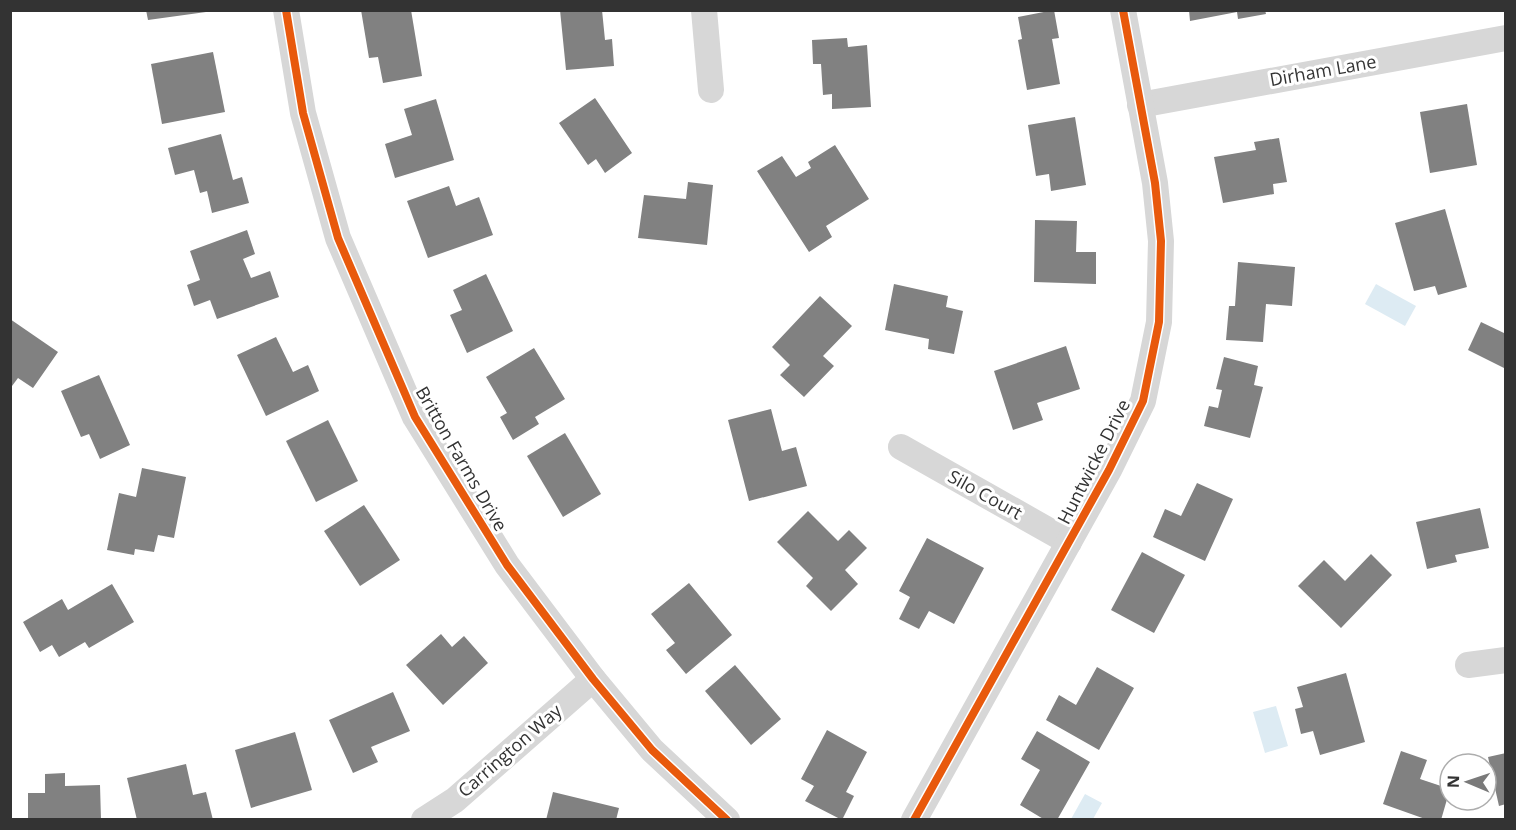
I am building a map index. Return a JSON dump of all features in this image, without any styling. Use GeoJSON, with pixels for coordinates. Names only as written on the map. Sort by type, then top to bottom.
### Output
{"type":"FeatureCollection","features":[{"type":"Feature","properties":{"kind":"street","name":"Britton Farms Drive"},"geometry":{"type":"LineString","coordinates":[[286,10],[303,113],[338,238],[415,417],[507,565],[592,679],[651,750],[727,819]]}},
{"type":"Feature","properties":{"kind":"street"},"geometry":{"type":"LineString","coordinates":[[704,10],[711,90]]}},
{"type":"Feature","properties":{"kind":"street","name":"Huntwicke Drive"},"geometry":{"type":"LineString","coordinates":[[914,819],[1109,470],[1143,401],[1159,322],[1161,241],[1155,183],[1123,10]]}},
{"type":"Feature","properties":{"kind":"street","name":"Dirham Lane"},"geometry":{"type":"LineString","coordinates":[[1140,105],[1506,38]]}},
{"type":"Feature","properties":{"kind":"street","name":"Silo Court"},"geometry":{"type":"LineString","coordinates":[[901,447],[1069,542]]}},
{"type":"Feature","properties":{"kind":"street"},"geometry":{"type":"LineString","coordinates":[[1468,665],[1506,660]]}},
{"type":"Feature","properties":{"kind":"street","name":"Carrington Way"},"geometry":{"type":"LineString","coordinates":[[424,819],[454,801],[592,679]]}},
{"type":"Feature","properties":{"kind":"shaded area"},"geometry":{"type":"Polygon","coordinates":[[[1376,284],[1416,306],[1405,326],[1365,304],[1376,284]]]}},
{"type":"Feature","properties":{"kind":"shaded area"},"geometry":{"type":"Polygon","coordinates":[[[1276,706],[1288,746],[1265,753],[1253,712],[1276,706]]]}},
{"type":"Feature","properties":{"kind":"shaded area"},"geometry":{"type":"Polygon","coordinates":[[[1085,794],[1102,803],[1093,819],[1071,819],[1085,794]]]}},
{"type":"Feature","properties":{"kind":"building"},"geometry":{"type":"Polygon","coordinates":[[[146,10],[205,10],[206,12],[148,20],[146,10]]]}},
{"type":"Feature","properties":{"kind":"building"},"geometry":{"type":"Polygon","coordinates":[[[361,10],[411,10],[422,76],[383,83],[378,57],[369,58],[361,10]]]}},
{"type":"Feature","properties":{"kind":"building"},"geometry":{"type":"Polygon","coordinates":[[[560,10],[602,10],[605,40],[612,39],[614,66],[566,70],[560,10]]]}},
{"type":"Feature","properties":{"kind":"building"},"geometry":{"type":"Polygon","coordinates":[[[1054,10],[1059,38],[1052,39],[1060,84],[1027,90],[1018,40],[1022,39],[1018,17],[1054,10]]]}},
{"type":"Feature","properties":{"kind":"building"},"geometry":{"type":"Polygon","coordinates":[[[1189,10],[1265,10],[1266,14],[1238,19],[1237,12],[1190,21],[1189,10]]]}},
{"type":"Feature","properties":{"kind":"building"},"geometry":{"type":"Polygon","coordinates":[[[847,38],[848,47],[867,45],[871,107],[832,109],[832,94],[823,95],[821,64],[813,64],[812,40],[847,38]]]}},
{"type":"Feature","properties":{"kind":"building"},"geometry":{"type":"Polygon","coordinates":[[[213,52],[225,112],[162,124],[151,64],[213,52]]]}},
{"type":"Feature","properties":{"kind":"building"},"geometry":{"type":"Polygon","coordinates":[[[595,98],[632,153],[605,173],[596,159],[588,165],[559,123],[595,98]]]}},
{"type":"Feature","properties":{"kind":"building"},"geometry":{"type":"Polygon","coordinates":[[[436,99],[454,160],[395,178],[385,144],[412,135],[404,109],[436,99]]]}},
{"type":"Feature","properties":{"kind":"building"},"geometry":{"type":"Polygon","coordinates":[[[1467,104],[1477,165],[1430,173],[1420,112],[1467,104]]]}},
{"type":"Feature","properties":{"kind":"building"},"geometry":{"type":"Polygon","coordinates":[[[1075,117],[1086,185],[1051,191],[1049,174],[1036,176],[1028,125],[1075,117]]]}},
{"type":"Feature","properties":{"kind":"building"},"geometry":{"type":"Polygon","coordinates":[[[221,134],[233,180],[242,177],[249,203],[212,213],[207,191],[200,193],[194,170],[175,175],[168,148],[221,134]]]}},
{"type":"Feature","properties":{"kind":"building"},"geometry":{"type":"Polygon","coordinates":[[[1279,138],[1287,182],[1273,184],[1274,194],[1223,203],[1214,157],[1256,150],[1254,142],[1279,138]]]}},
{"type":"Feature","properties":{"kind":"building"},"geometry":{"type":"Polygon","coordinates":[[[835,145],[869,199],[826,226],[832,237],[809,252],[757,171],[782,156],[796,177],[811,168],[808,162],[835,145]]]}},
{"type":"Feature","properties":{"kind":"building"},"geometry":{"type":"Polygon","coordinates":[[[688,182],[713,185],[707,245],[638,238],[644,195],[686,199],[688,182]]]}},
{"type":"Feature","properties":{"kind":"building"},"geometry":{"type":"Polygon","coordinates":[[[449,186],[456,206],[479,197],[493,235],[428,258],[407,201],[449,186]]]}},
{"type":"Feature","properties":{"kind":"building"},"geometry":{"type":"Polygon","coordinates":[[[1445,209],[1467,287],[1438,295],[1435,286],[1414,291],[1395,223],[1445,209]]]}},
{"type":"Feature","properties":{"kind":"building"},"geometry":{"type":"Polygon","coordinates":[[[1035,220],[1077,221],[1076,252],[1096,252],[1096,284],[1034,282],[1035,220]]]}},
{"type":"Feature","properties":{"kind":"building"},"geometry":{"type":"Polygon","coordinates":[[[247,230],[255,254],[243,259],[251,278],[270,271],[279,297],[217,319],[210,300],[194,306],[187,285],[200,280],[190,251],[247,230]]]}},
{"type":"Feature","properties":{"kind":"building"},"geometry":{"type":"Polygon","coordinates":[[[1238,262],[1295,267],[1292,306],[1266,304],[1263,342],[1226,340],[1229,306],[1235,306],[1238,262]]]}},
{"type":"Feature","properties":{"kind":"building"},"geometry":{"type":"Polygon","coordinates":[[[486,274],[513,331],[467,353],[450,315],[462,310],[453,290],[486,274]]]}},
{"type":"Feature","properties":{"kind":"building"},"geometry":{"type":"Polygon","coordinates":[[[894,284],[948,296],[946,307],[963,311],[954,354],[928,349],[929,339],[885,330],[894,284]]]}},
{"type":"Feature","properties":{"kind":"building"},"geometry":{"type":"Polygon","coordinates":[[[820,296],[852,326],[823,356],[834,366],[804,397],[780,375],[790,365],[772,347],[820,296]]]}},
{"type":"Feature","properties":{"kind":"building"},"geometry":{"type":"Polygon","coordinates":[[[10,319],[58,352],[33,388],[18,378],[12,386],[10,385],[10,319]]]}},
{"type":"Feature","properties":{"kind":"building"},"geometry":{"type":"Polygon","coordinates":[[[1481,322],[1506,334],[1506,369],[1468,350],[1481,322]]]}},
{"type":"Feature","properties":{"kind":"building"},"geometry":{"type":"Polygon","coordinates":[[[276,337],[293,372],[308,365],[319,391],[266,416],[237,355],[276,337]]]}},
{"type":"Feature","properties":{"kind":"building"},"geometry":{"type":"Polygon","coordinates":[[[1066,346],[1080,389],[1037,403],[1043,420],[1013,430],[994,371],[1066,346]]]}},
{"type":"Feature","properties":{"kind":"building"},"geometry":{"type":"Polygon","coordinates":[[[534,348],[565,399],[535,417],[539,424],[513,440],[500,417],[507,413],[486,377],[534,348]]]}},
{"type":"Feature","properties":{"kind":"building"},"geometry":{"type":"Polygon","coordinates":[[[1224,357],[1258,366],[1254,385],[1263,387],[1250,438],[1204,426],[1209,406],[1218,408],[1222,390],[1216,389],[1224,357]]]}},
{"type":"Feature","properties":{"kind":"building"},"geometry":{"type":"Polygon","coordinates":[[[99,375],[130,445],[100,459],[89,434],[81,437],[61,391],[99,375]]]}},
{"type":"Feature","properties":{"kind":"building"},"geometry":{"type":"Polygon","coordinates":[[[771,409],[782,451],[796,447],[807,486],[749,501],[728,420],[771,409]]]}},
{"type":"Feature","properties":{"kind":"building"},"geometry":{"type":"Polygon","coordinates":[[[328,420],[358,481],[316,502],[286,441],[328,420]]]}},
{"type":"Feature","properties":{"kind":"building"},"geometry":{"type":"Polygon","coordinates":[[[565,433],[601,494],[563,517],[527,456],[565,433]]]}},
{"type":"Feature","properties":{"kind":"building"},"geometry":{"type":"Polygon","coordinates":[[[142,468],[186,477],[174,538],[158,535],[154,552],[135,549],[134,555],[107,550],[119,493],[136,497],[142,468]]]}},
{"type":"Feature","properties":{"kind":"building"},"geometry":{"type":"Polygon","coordinates":[[[1197,483],[1233,499],[1205,561],[1153,537],[1165,509],[1181,516],[1197,483]]]}},
{"type":"Feature","properties":{"kind":"building"},"geometry":{"type":"Polygon","coordinates":[[[364,505],[400,560],[360,586],[324,531],[364,505]]]}},
{"type":"Feature","properties":{"kind":"building"},"geometry":{"type":"Polygon","coordinates":[[[1480,508],[1489,548],[1455,555],[1457,562],[1427,569],[1416,522],[1480,508]]]}},
{"type":"Feature","properties":{"kind":"building"},"geometry":{"type":"Polygon","coordinates":[[[808,511],[838,541],[849,530],[867,548],[845,570],[858,584],[831,611],[806,586],[813,578],[777,542],[808,511]]]}},
{"type":"Feature","properties":{"kind":"building"},"geometry":{"type":"Polygon","coordinates":[[[927,538],[984,568],[954,624],[929,611],[919,629],[899,619],[910,597],[899,591],[927,538]]]}},
{"type":"Feature","properties":{"kind":"building"},"geometry":{"type":"Polygon","coordinates":[[[1142,552],[1185,575],[1154,633],[1111,610],[1142,552]]]}},
{"type":"Feature","properties":{"kind":"building"},"geometry":{"type":"Polygon","coordinates":[[[1371,554],[1392,575],[1341,628],[1298,586],[1324,560],[1345,581],[1371,554]]]}},
{"type":"Feature","properties":{"kind":"building"},"geometry":{"type":"Polygon","coordinates":[[[689,583],[732,635],[686,674],[666,650],[675,643],[651,614],[689,583]]]}},
{"type":"Feature","properties":{"kind":"building"},"geometry":{"type":"Polygon","coordinates":[[[112,584],[134,622],[89,648],[85,642],[59,657],[52,645],[40,652],[23,622],[62,599],[68,610],[112,584]]]}},
{"type":"Feature","properties":{"kind":"building"},"geometry":{"type":"Polygon","coordinates":[[[441,634],[452,647],[464,636],[488,663],[443,705],[406,665],[441,634]]]}},
{"type":"Feature","properties":{"kind":"building"},"geometry":{"type":"Polygon","coordinates":[[[735,665],[781,719],[751,745],[705,691],[735,665]]]}},
{"type":"Feature","properties":{"kind":"building"},"geometry":{"type":"Polygon","coordinates":[[[1097,667],[1134,688],[1099,750],[1046,720],[1059,695],[1076,705],[1097,667]]]}},
{"type":"Feature","properties":{"kind":"building"},"geometry":{"type":"Polygon","coordinates":[[[1346,673],[1365,742],[1320,755],[1313,731],[1301,734],[1295,709],[1303,707],[1297,687],[1346,673]]]}},
{"type":"Feature","properties":{"kind":"building"},"geometry":{"type":"Polygon","coordinates":[[[393,692],[410,731],[371,747],[378,762],[353,773],[329,720],[393,692]]]}},
{"type":"Feature","properties":{"kind":"building"},"geometry":{"type":"Polygon","coordinates":[[[827,730],[867,752],[846,792],[854,796],[842,820],[805,801],[814,786],[801,779],[827,730]]]}},
{"type":"Feature","properties":{"kind":"building"},"geometry":{"type":"Polygon","coordinates":[[[1037,731],[1090,762],[1057,820],[1045,820],[1020,805],[1040,770],[1021,759],[1037,731]]]}},
{"type":"Feature","properties":{"kind":"building"},"geometry":{"type":"Polygon","coordinates":[[[295,732],[312,790],[251,808],[235,750],[295,732]]]}},
{"type":"Feature","properties":{"kind":"building"},"geometry":{"type":"Polygon","coordinates":[[[1401,751],[1427,760],[1420,779],[1438,785],[1438,812],[1443,812],[1441,820],[1428,820],[1383,804],[1401,751]]]}},
{"type":"Feature","properties":{"kind":"building"},"geometry":{"type":"Polygon","coordinates":[[[1506,753],[1506,804],[1499,806],[1498,802],[1498,755],[1506,753]]]}},
{"type":"Feature","properties":{"kind":"building"},"geometry":{"type":"Polygon","coordinates":[[[186,764],[193,795],[206,792],[213,820],[137,820],[127,778],[186,764]]]}},
{"type":"Feature","properties":{"kind":"building"},"geometry":{"type":"Polygon","coordinates":[[[65,773],[65,786],[100,785],[101,820],[28,820],[28,793],[45,793],[45,774],[65,773]]]}},
{"type":"Feature","properties":{"kind":"building"},"geometry":{"type":"Polygon","coordinates":[[[553,792],[619,808],[616,820],[546,820],[553,792]]]}},
{"type":"Feature","properties":{"kind":"cycle path"},"geometry":{"type":"LineString","coordinates":[[286,10],[303,113],[338,238],[415,417],[507,565],[593,679],[652,750],[727,820]]}},
{"type":"Feature","properties":{"kind":"cycle path"},"geometry":{"type":"LineString","coordinates":[[914,820],[1109,470],[1143,401],[1159,322],[1161,241],[1155,183],[1123,10]]}}]}
